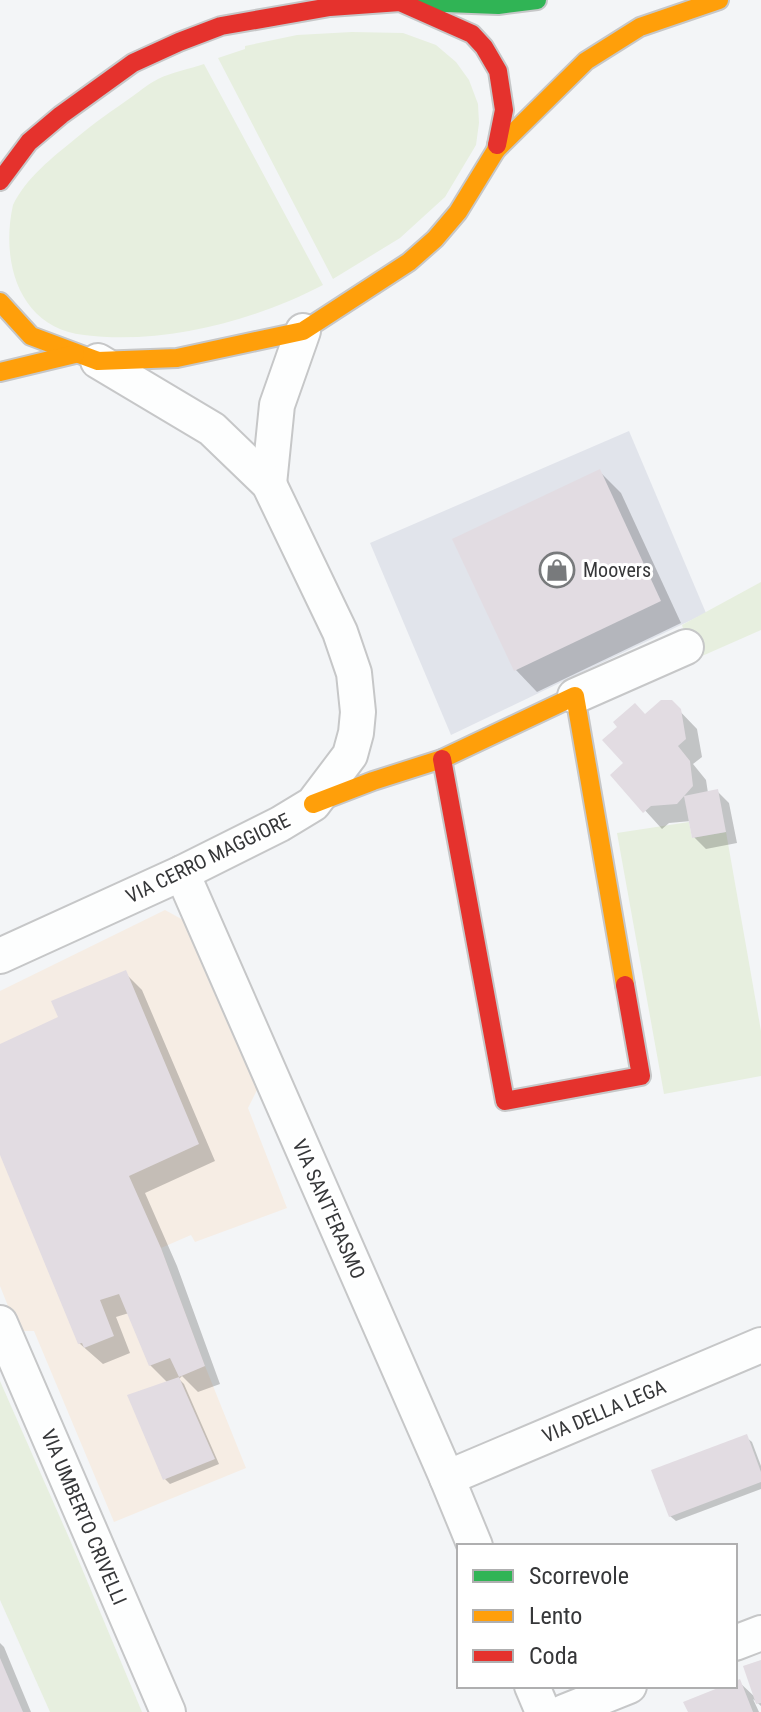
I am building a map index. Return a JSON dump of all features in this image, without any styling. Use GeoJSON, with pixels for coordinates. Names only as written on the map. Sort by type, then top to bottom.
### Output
{"type":"FeatureCollection","features":[{"type":"Feature","properties":{"kind":"street"},"geometry":{"type":"LineString","coordinates":[[221,26],[258,0]]}},
{"type":"Feature","properties":{"kind":"street"},"geometry":{"type":"LineString","coordinates":[[0,181],[29,142],[133,63],[221,26],[330,7],[399,1],[498,5],[537,0]]}},
{"type":"Feature","properties":{"kind":"street"},"geometry":{"type":"LineString","coordinates":[[0,372],[87,358],[177,358],[310,327],[409,262],[435,239],[458,212],[496,150],[586,61],[640,27],[719,0]]}},
{"type":"Feature","properties":{"kind":"street"},"geometry":{"type":"LineString","coordinates":[[399,1],[472,34],[484,47],[498,71],[504,110],[496,150]]}},
{"type":"Feature","properties":{"kind":"street"},"geometry":{"type":"LineString","coordinates":[[0,302],[31,336],[87,358]]}},
{"type":"Feature","properties":{"kind":"street"},"geometry":{"type":"LineString","coordinates":[[269,484],[277,405],[310,327]]}},
{"type":"Feature","properties":{"kind":"street","name":"VIA CERRO MAGGIORE"},"geometry":{"type":"LineString","coordinates":[[0,956],[182,873],[313,804],[350,755],[356,733],[358,712],[354,673],[340,632],[269,484],[212,429],[87,358]]}},
{"type":"Feature","properties":{"kind":"street"},"geometry":{"type":"LineString","coordinates":[[313,804],[442,759],[686,647]]}},
{"type":"Feature","properties":{"kind":"street"},"geometry":{"type":"LineString","coordinates":[[442,759],[505,1101],[641,1076],[575,696]]}},
{"type":"Feature","properties":{"kind":"street","name":"VIA SANT'ERASMO"},"geometry":{"type":"LineString","coordinates":[[182,873],[474,1544]]}},
{"type":"Feature","properties":{"kind":"street","name":"VIA UMBERTO CRIVELLI"},"geometry":{"type":"LineString","coordinates":[[0,1323],[168,1712]]}},
{"type":"Feature","properties":{"kind":"street","name":"VIA DELLA LEGA"},"geometry":{"type":"LineString","coordinates":[[447,1478],[761,1345]]}},
{"type":"Feature","properties":{"kind":"street"},"geometry":{"type":"LineString","coordinates":[[737,1642],[761,1633]]}},
{"type":"Feature","properties":{"kind":"street"},"geometry":{"type":"LineString","coordinates":[[533,1688],[543,1712]]}},
{"type":"Feature","properties":{"kind":"street"},"geometry":{"type":"LineString","coordinates":[[564,1712],[624,1688]]}},
{"type":"Feature","properties":{"kind":"shaded area"},"geometry":{"type":"Polygon","coordinates":[[[629,431],[706,613],[451,735],[370,543],[629,431]]]}},
{"type":"Feature","properties":{"kind":"shaded area"},"geometry":{"type":"Polygon","coordinates":[[[165,910],[185,921],[257,1090],[248,1108],[287,1208],[195,1242],[191,1235],[161,1248],[246,1468],[114,1522],[34,1331],[18,1331],[0,1286],[0,991],[165,910]]]}},
{"type":"Feature","properties":{"kind":"green space"},"geometry":{"type":"Polygon","coordinates":[[[403,33],[436,45],[456,62],[469,80],[478,104],[479,123],[476,145],[445,197],[400,238],[333,279],[218,58],[245,49],[245,46],[297,35],[403,33]]]}},
{"type":"Feature","properties":{"kind":"green space"},"geometry":{"type":"Polygon","coordinates":[[[204,64],[323,285],[238,319],[176,333],[114,337],[84,335],[62,330],[44,320],[30,306],[13,270],[10,227],[13,205],[18,195],[58,153],[96,122],[155,81],[204,64]]]}},
{"type":"Feature","properties":{"kind":"green space"},"geometry":{"type":"Polygon","coordinates":[[[761,582],[761,630],[693,660],[682,625],[761,582]]]}},
{"type":"Feature","properties":{"kind":"green space"},"geometry":{"type":"Polygon","coordinates":[[[689,822],[692,838],[726,832],[761,1031],[761,1076],[664,1094],[617,833],[689,822]]]}},
{"type":"Feature","properties":{"kind":"green space"},"geometry":{"type":"Polygon","coordinates":[[[0,1381],[142,1712],[50,1712],[0,1600],[0,1381]]]}},
{"type":"Feature","properties":{"kind":"building","name":"Moovers"},"geometry":{"type":"Polygon","coordinates":[[[600,469],[661,601],[514,671],[452,539],[600,469]]]}},
{"type":"Feature","properties":{"kind":"building"},"geometry":{"type":"Polygon","coordinates":[[[661,700],[672,700],[681,709],[686,739],[678,746],[690,761],[693,786],[677,804],[651,806],[643,813],[610,775],[623,763],[602,740],[617,727],[613,722],[635,703],[645,714],[661,700]]]}},
{"type":"Feature","properties":{"kind":"building"},"geometry":{"type":"Polygon","coordinates":[[[718,789],[726,832],[692,838],[684,796],[718,789]]]}},
{"type":"Feature","properties":{"kind":"building"},"geometry":{"type":"Polygon","coordinates":[[[126,970],[199,1144],[129,1176],[161,1248],[205,1366],[179,1377],[170,1358],[149,1366],[119,1294],[100,1300],[114,1336],[84,1348],[82,1343],[78,1344],[0,1155],[0,1044],[58,1017],[51,1001],[126,970]]]}},
{"type":"Feature","properties":{"kind":"building"},"geometry":{"type":"Polygon","coordinates":[[[179,1377],[215,1459],[163,1480],[127,1395],[179,1377]]]}},
{"type":"Feature","properties":{"kind":"building"},"geometry":{"type":"Polygon","coordinates":[[[747,1434],[761,1472],[761,1482],[669,1517],[651,1470],[747,1434]]]}},
{"type":"Feature","properties":{"kind":"building"},"geometry":{"type":"Polygon","coordinates":[[[0,1658],[23,1712],[0,1712],[0,1658]]]}},
{"type":"Feature","properties":{"kind":"building"},"geometry":{"type":"Polygon","coordinates":[[[761,1660],[761,1703],[756,1704],[743,1666],[761,1660]]]}},
{"type":"Feature","properties":{"kind":"building"},"geometry":{"type":"Polygon","coordinates":[[[740,1679],[753,1712],[688,1712],[683,1702],[718,1688],[737,1688],[737,1680],[740,1679]]]}},
{"type":"Feature","properties":{"kind":"traffic: fast"},"geometry":{"type":"LineString","coordinates":[[420,2],[498,5],[537,0]]}},
{"type":"Feature","properties":{"kind":"traffic: slow"},"geometry":{"type":"LineString","coordinates":[[496,150],[586,61],[640,27],[719,0]]}},
{"type":"Feature","properties":{"kind":"traffic: slow"},"geometry":{"type":"LineString","coordinates":[[0,302],[31,336],[98,361],[177,358],[303,331],[409,262],[435,239],[458,212],[497,145]]}},
{"type":"Feature","properties":{"kind":"traffic: slow"},"geometry":{"type":"LineString","coordinates":[[0,372],[75,354]]}},
{"type":"Feature","properties":{"kind":"traffic: slow"},"geometry":{"type":"LineString","coordinates":[[313,804],[442,759],[575,696],[625,985]]}},
{"type":"Feature","properties":{"kind":"traffic: jam"},"geometry":{"type":"LineString","coordinates":[[0,181],[29,142],[133,63],[221,26],[330,7],[400,2],[472,34],[498,71],[504,110],[497,145]]}},
{"type":"Feature","properties":{"kind":"traffic: jam"},"geometry":{"type":"LineString","coordinates":[[442,759],[505,1101],[641,1076],[625,985]]}},
{"type":"Feature","properties":{"kind":"place","name":"Moovers"},"geometry":{"type":"Point","coordinates":[557,570]}}]}
